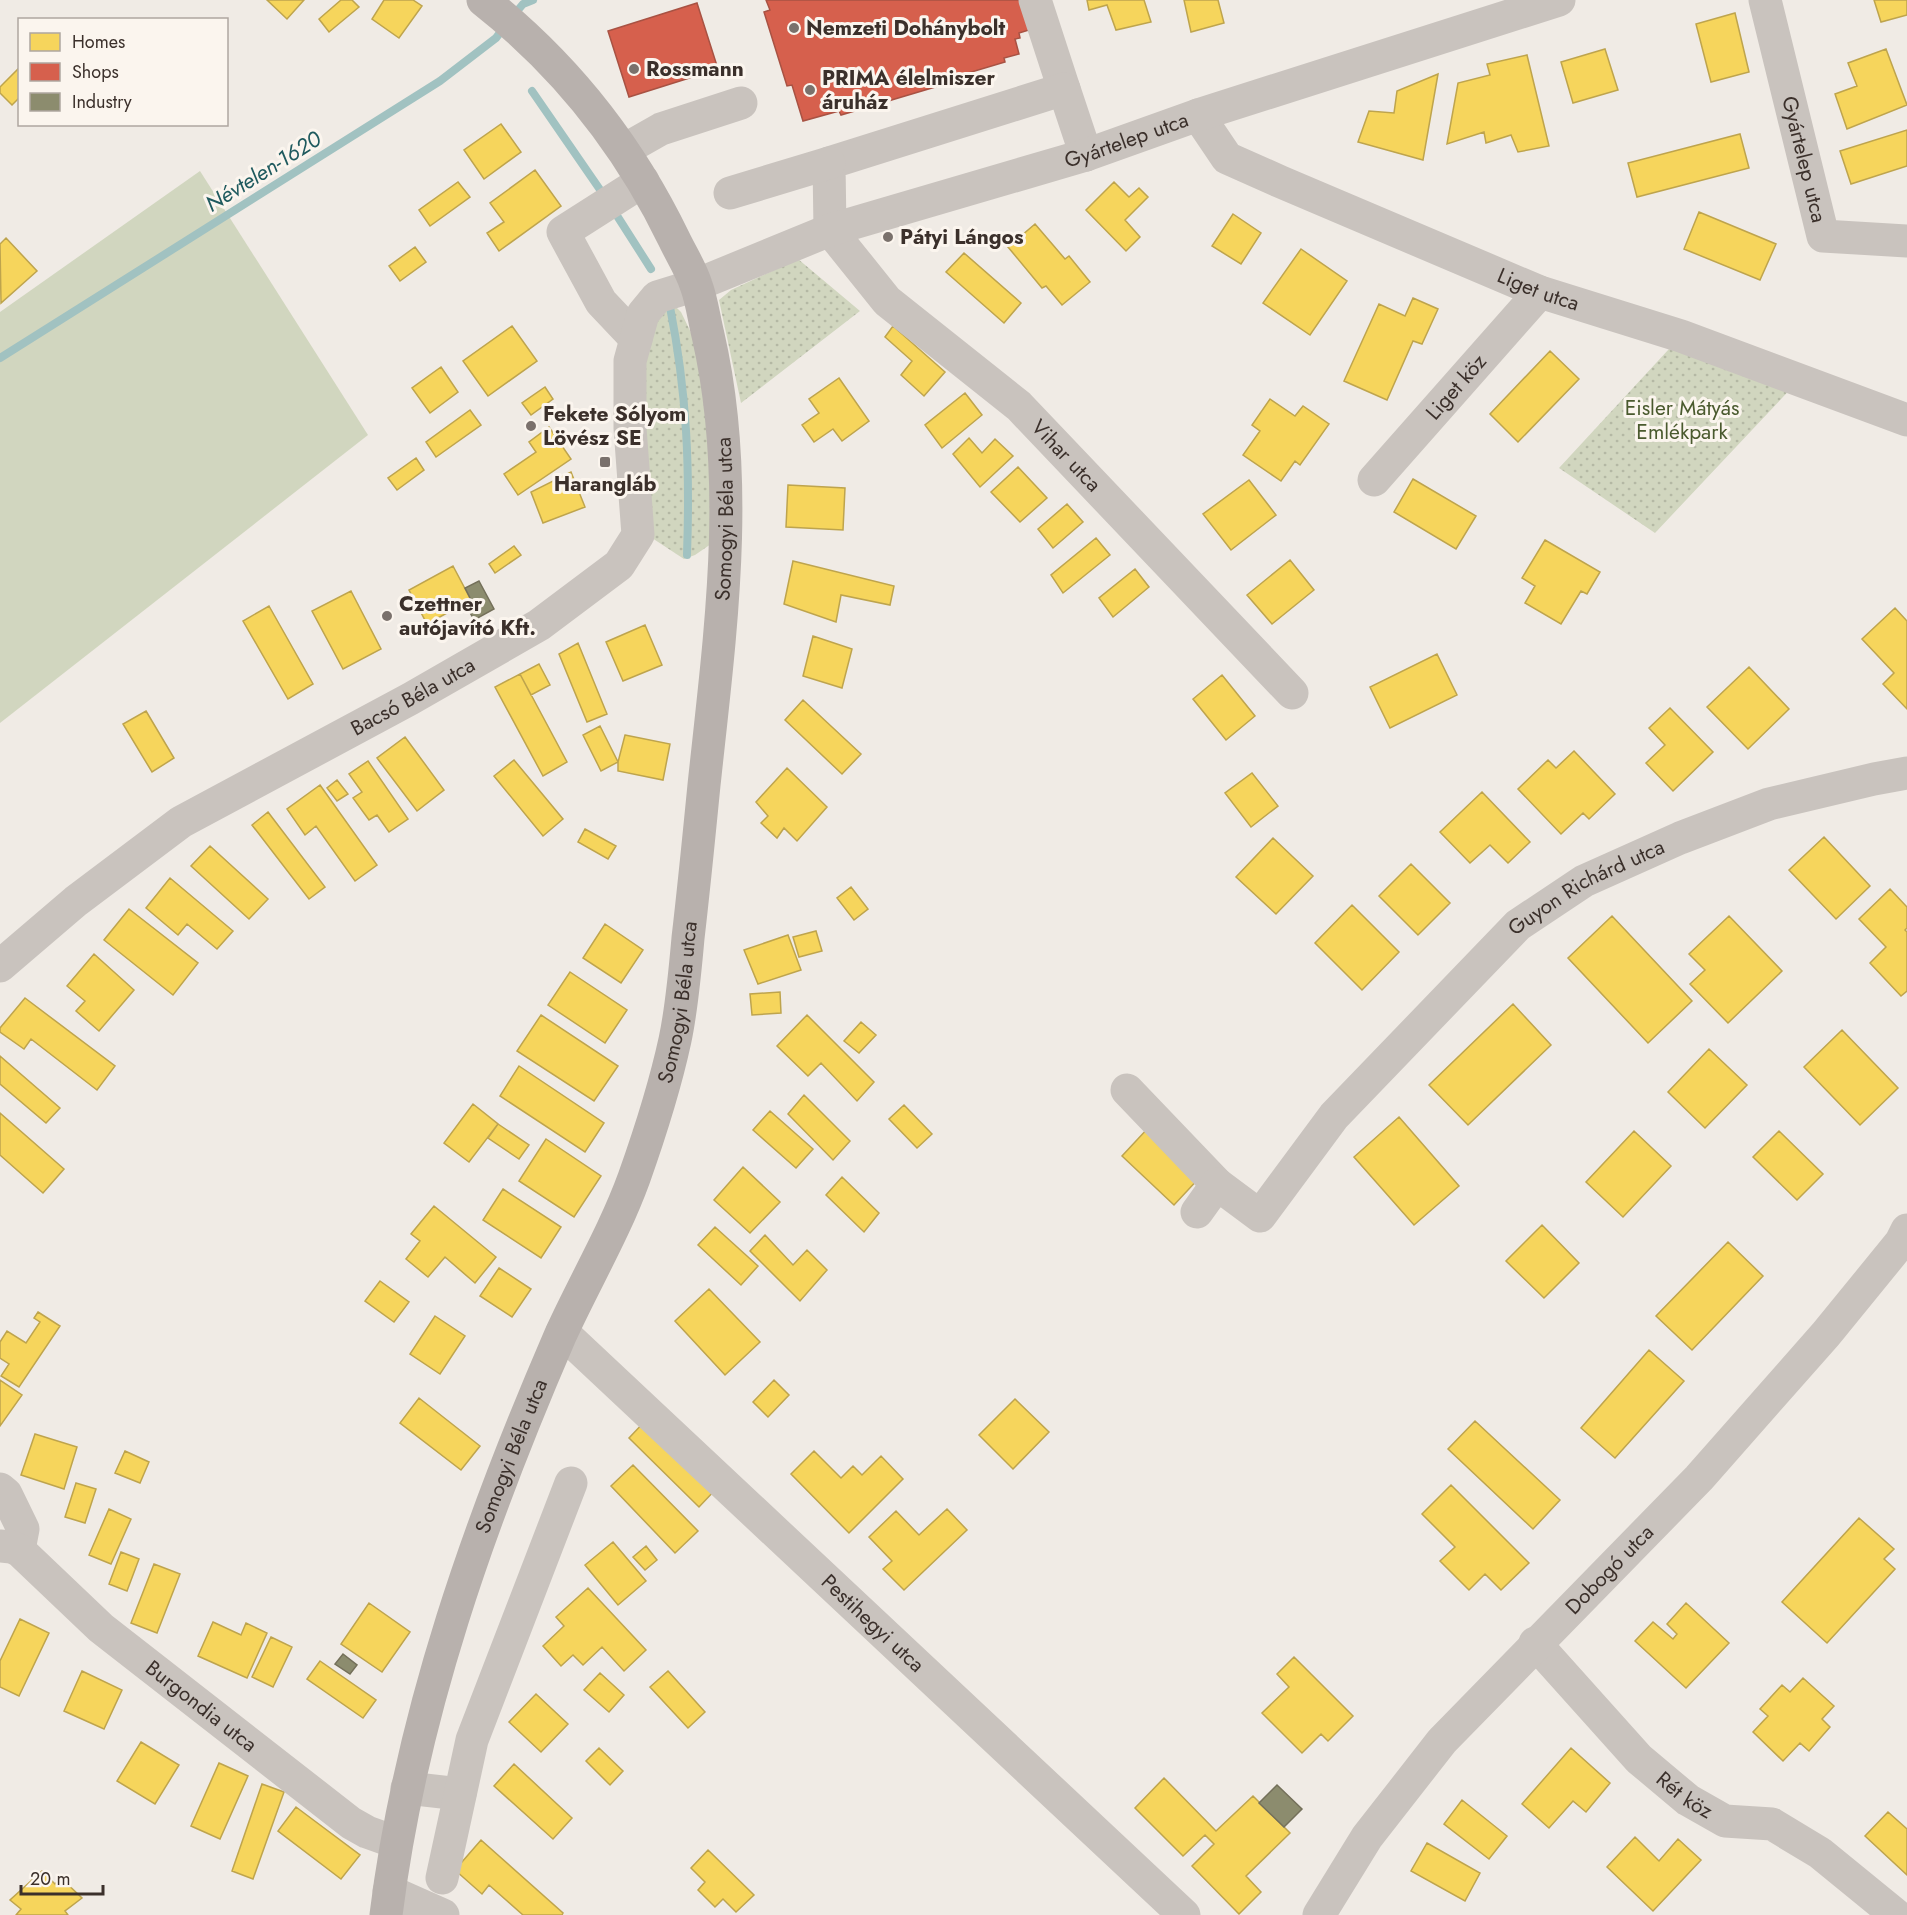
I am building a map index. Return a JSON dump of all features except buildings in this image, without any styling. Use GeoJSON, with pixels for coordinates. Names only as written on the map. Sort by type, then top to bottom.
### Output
{"type":"FeatureCollection","features":[{"type":"Feature","properties":{"kind":"main road","name":"Somogyi Béla utca"},"geometry":{"type":"LineString","coordinates":[[387,1903],[395,1842],[422,1723],[460,1598],[503,1475],[562,1332],[612,1233],[634,1179],[676,1038],[712,709],[726,546],[725,444],[715,366],[696,285],[655,201],[624,150],[570,81],[513,24],[483,0]]}},
{"type":"Feature","properties":{"kind":"street"},"geometry":{"type":"LineString","coordinates":[[1035,0],[1086,155]]}},
{"type":"Feature","properties":{"kind":"street","name":"Gyártelep utca"},"geometry":{"type":"LineString","coordinates":[[696,285],[830,230],[1086,155],[1198,115],[1559,0]]}},
{"type":"Feature","properties":{"kind":"street","name":"Gyártelep utca"},"geometry":{"type":"LineString","coordinates":[[1765,0],[1823,236],[1907,241]]}},
{"type":"Feature","properties":{"kind":"street"},"geometry":{"type":"LineString","coordinates":[[730,193],[1064,88]]}},
{"type":"Feature","properties":{"kind":"street"},"geometry":{"type":"LineString","coordinates":[[624,150],[661,129],[741,103]]}},
{"type":"Feature","properties":{"kind":"street","name":"Liget utca"},"geometry":{"type":"LineString","coordinates":[[1198,115],[1227,158],[1540,292],[1681,336],[1907,420]]}},
{"type":"Feature","properties":{"kind":"street"},"geometry":{"type":"LineString","coordinates":[[829,163],[830,230]]}},
{"type":"Feature","properties":{"kind":"street"},"geometry":{"type":"LineString","coordinates":[[636,339],[602,302],[563,232],[643,181]]}},
{"type":"Feature","properties":{"kind":"street","name":"Vihar utca"},"geometry":{"type":"LineString","coordinates":[[830,230],[887,301],[1018,406],[1292,693]]}},
{"type":"Feature","properties":{"kind":"street","name":"Bacsó Béla utca"},"geometry":{"type":"LineString","coordinates":[[0,966],[76,901],[181,822],[389,711],[539,625],[619,565],[638,535],[630,428],[630,361],[636,339],[643,314],[657,297],[696,285]]}},
{"type":"Feature","properties":{"kind":"street","name":"Liget köz"},"geometry":{"type":"LineString","coordinates":[[1374,480],[1540,292]]}},
{"type":"Feature","properties":{"kind":"street","name":"Guyon Richárd utca"},"geometry":{"type":"LineString","coordinates":[[1217,1184],[1260,1216],[1334,1116],[1518,925],[1584,881],[1680,838],[1769,804],[1874,778],[1907,773]]}},
{"type":"Feature","properties":{"kind":"street"},"geometry":{"type":"LineString","coordinates":[[1127,1090],[1217,1184],[1197,1212]]}},
{"type":"Feature","properties":{"kind":"street","name":"Dobogó utca"},"geometry":{"type":"LineString","coordinates":[[1320,1915],[1367,1836],[1442,1741],[1535,1643],[1699,1478],[1826,1334],[1901,1242],[1907,1230]]}},
{"type":"Feature","properties":{"kind":"street","name":"Pestihegyi utca"},"geometry":{"type":"LineString","coordinates":[[562,1332],[1184,1915]]}},
{"type":"Feature","properties":{"kind":"street"},"geometry":{"type":"LineString","coordinates":[[442,1878],[472,1740],[571,1483]]}},
{"type":"Feature","properties":{"kind":"street","name":"Burgondia utca"},"geometry":{"type":"LineString","coordinates":[[0,1489],[6,1494],[23,1528],[10,1548],[100,1628],[351,1823],[395,1842]]}},
{"type":"Feature","properties":{"kind":"street","name":"Rét köz"},"geometry":{"type":"LineString","coordinates":[[1535,1643],[1639,1760],[1688,1800],[1725,1821],[1772,1824],[1820,1853],[1896,1915]]}},
{"type":"Feature","properties":{"kind":"street"},"geometry":{"type":"LineString","coordinates":[[407,1788],[460,1794]]}},
{"type":"Feature","properties":{"kind":"street"},"geometry":{"type":"LineString","coordinates":[[387,1903],[443,1915]]}},
{"type":"Feature","properties":{"kind":"green space"},"geometry":{"type":"Polygon","coordinates":[[[200,171],[368,435],[0,723],[0,312],[200,171]]]}},
{"type":"Feature","properties":{"kind":"green space"},"geometry":{"type":"Polygon","coordinates":[[[798,259],[860,311],[741,403],[719,300],[731,290],[798,259]]]}},
{"type":"Feature","properties":{"kind":"green space"},"geometry":{"type":"Polygon","coordinates":[[[671,302],[681,312],[695,341],[709,426],[711,544],[695,555],[684,559],[652,538],[638,399],[653,328],[671,302]]]}},
{"type":"Feature","properties":{"kind":"green space","name":"Eisler Mátyás Emlékpark"},"geometry":{"type":"Polygon","coordinates":[[[1681,336],[1799,380],[1655,533],[1559,468],[1681,336]]]}},
{"type":"Feature","properties":{"kind":"waterway","name":"Névtelen-1620"},"geometry":{"type":"LineString","coordinates":[[513,16],[523,4],[533,0]]}},
{"type":"Feature","properties":{"kind":"waterway","name":"Névtelen-1620"},"geometry":{"type":"LineString","coordinates":[[0,358],[440,81],[496,38],[505,26]]}},
{"type":"Feature","properties":{"kind":"waterway"},"geometry":{"type":"LineString","coordinates":[[532,91],[603,194]]}},
{"type":"Feature","properties":{"kind":"waterway"},"geometry":{"type":"LineString","coordinates":[[614,211],[651,269]]}},
{"type":"Feature","properties":{"kind":"waterway"},"geometry":{"type":"LineString","coordinates":[[670,307],[684,400],[688,492],[687,555]]}},
{"type":"Feature","properties":{"kind":"place","name":"Nemzeti Dohánybolt"},"geometry":{"type":"Point","coordinates":[794,28]}},
{"type":"Feature","properties":{"kind":"place","name":"Rossmann"},"geometry":{"type":"Point","coordinates":[634,69]}},
{"type":"Feature","properties":{"kind":"place","name":"PRIMA élelmiszer áruház"},"geometry":{"type":"Point","coordinates":[810,90]}},
{"type":"Feature","properties":{"kind":"place","name":"Pátyi Lángos"},"geometry":{"type":"Point","coordinates":[888,237]}},
{"type":"Feature","properties":{"kind":"place","name":"Fekete Sólyom Lövész SE"},"geometry":{"type":"Point","coordinates":[531,426]}},
{"type":"Feature","properties":{"kind":"place","name":"Harangláb"},"geometry":{"type":"Point","coordinates":[605,462]}},
{"type":"Feature","properties":{"kind":"place","name":"Czettner autójavító Kft."},"geometry":{"type":"Point","coordinates":[387,616]}}]}
